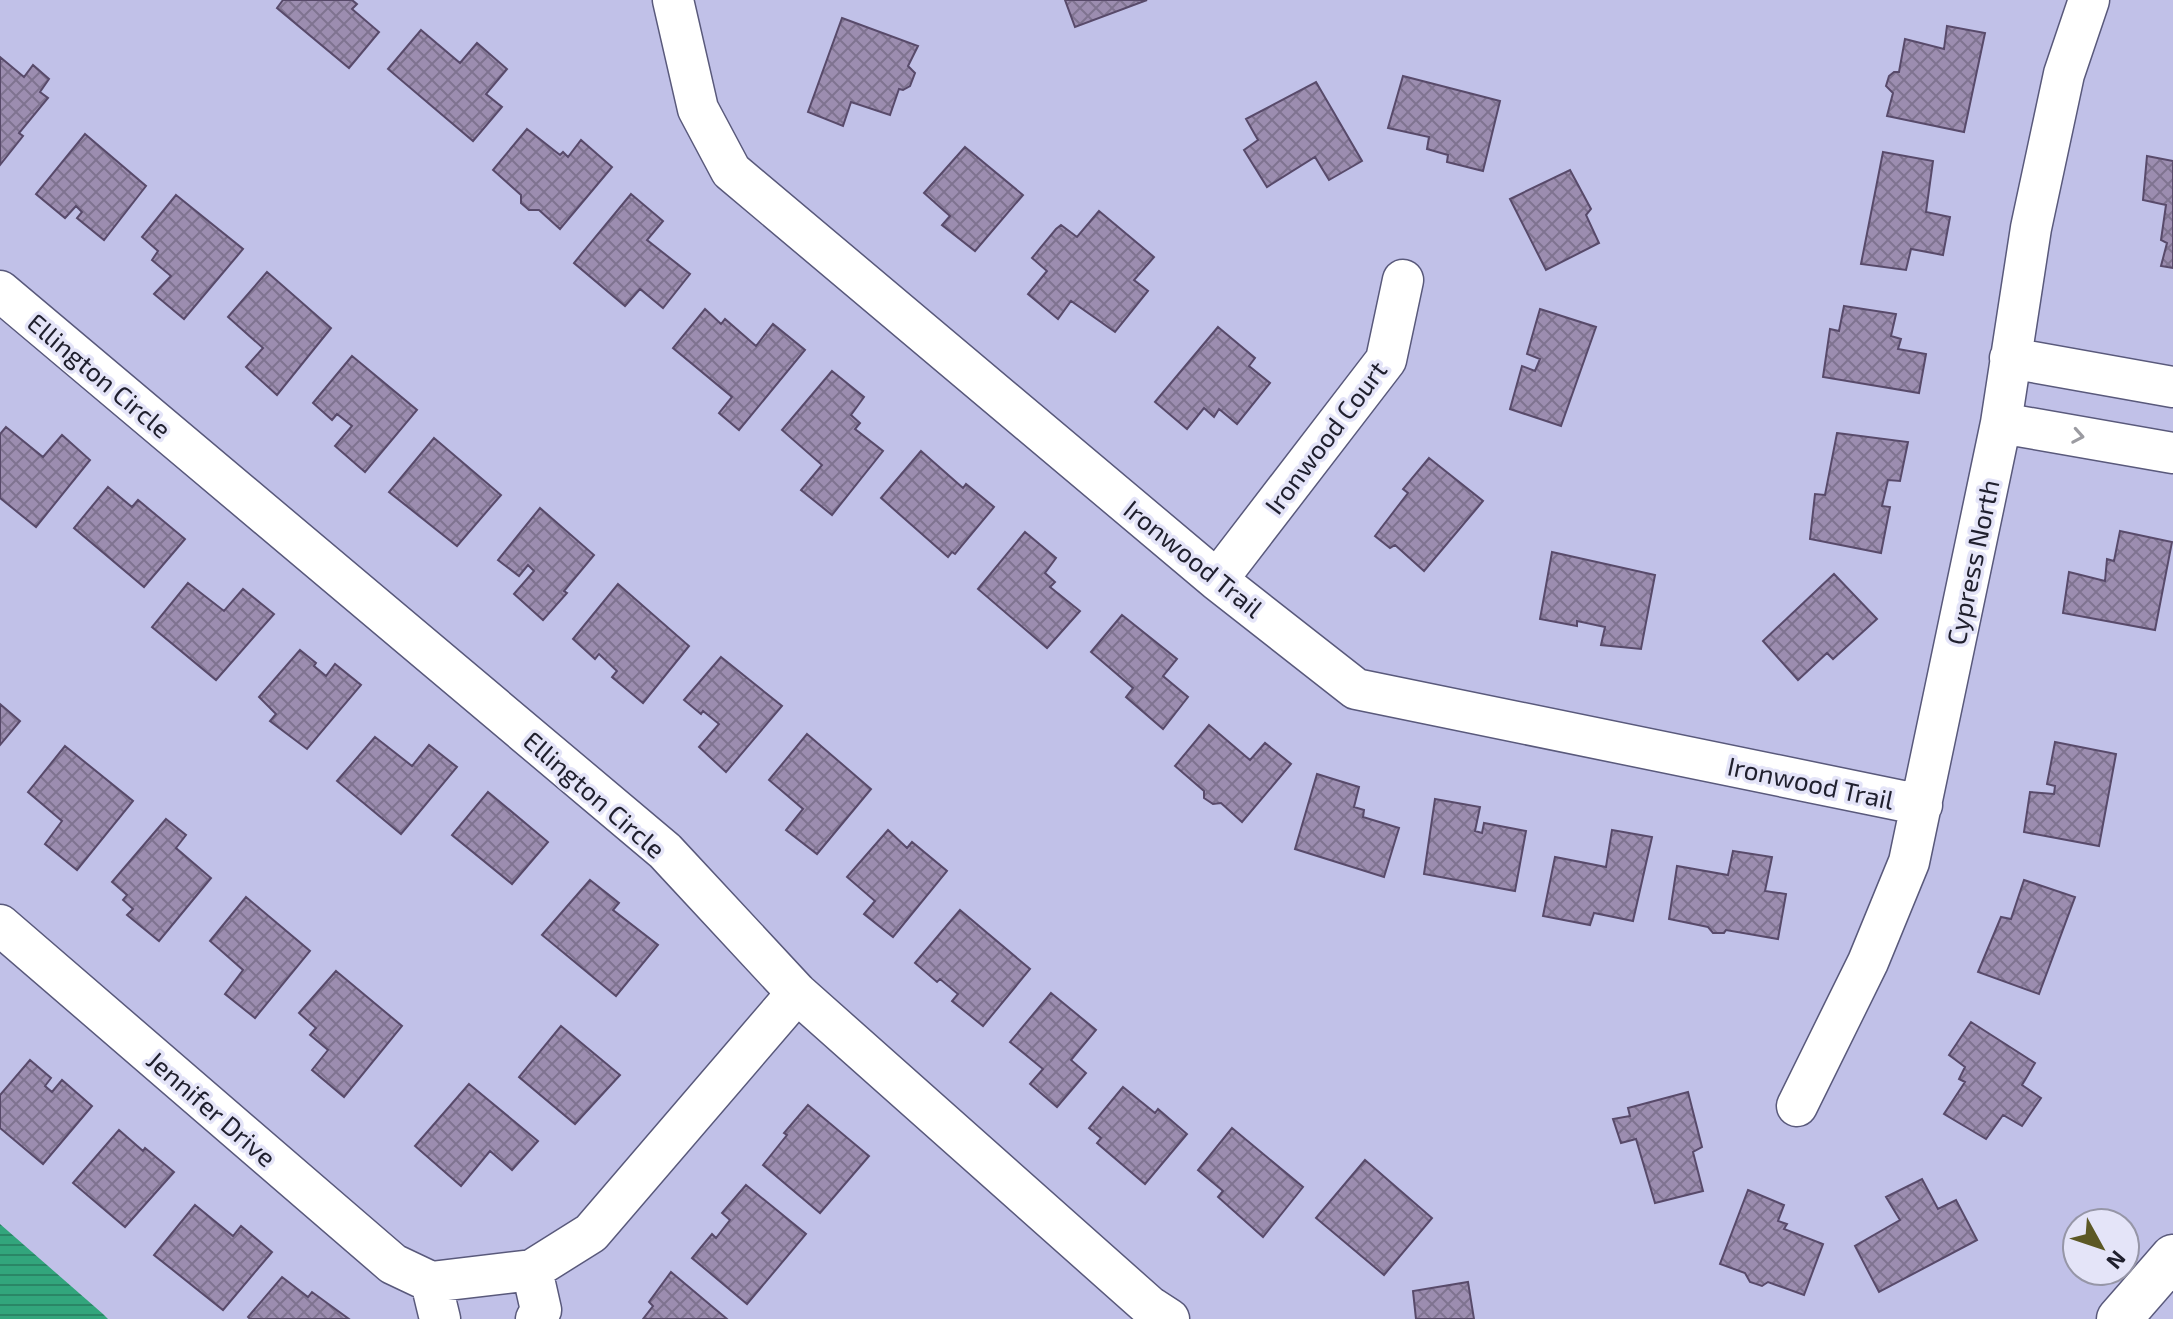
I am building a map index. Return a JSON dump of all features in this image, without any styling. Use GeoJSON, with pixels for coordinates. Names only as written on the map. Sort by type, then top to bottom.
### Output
{"type":"FeatureCollection","features":[{"type":"Feature","properties":{"kind":"main road"},"geometry":{"type":"LineString","coordinates":[[2119,1319],[2173,1257]]}},
{"type":"Feature","properties":{"kind":"street","name":"Ironwood Trail"},"geometry":{"type":"LineString","coordinates":[[673,0],[698,109],[731,171],[1217,580],[1356,689],[1922,805]]}},
{"type":"Feature","properties":{"kind":"street","name":"Cypress North"},"geometry":{"type":"LineString","coordinates":[[1797,1106],[1868,962],[1909,862],[2001,423],[2031,228],[2064,74],[2089,0]]}},
{"type":"Feature","properties":{"kind":"street","name":"Ironwood Court"},"geometry":{"type":"LineString","coordinates":[[1217,580],[1386,360],[1403,280]]}},
{"type":"Feature","properties":{"kind":"street","name":"Ellington Circle"},"geometry":{"type":"LineString","coordinates":[[0,291],[665,851],[797,993],[1149,1306],[1169,1319]]}},
{"type":"Feature","properties":{"kind":"street"},"geometry":{"type":"LineString","coordinates":[[2010,358],[2173,387]]}},
{"type":"Feature","properties":{"kind":"street"},"geometry":{"type":"LineString","coordinates":[[2001,423],[2173,453]]}},
{"type":"Feature","properties":{"kind":"street","name":"Jennifer Drive"},"geometry":{"type":"LineString","coordinates":[[0,925],[436,1300],[532,1270],[591,1233],[797,993]]}},
{"type":"Feature","properties":{"kind":"street"},"geometry":{"type":"LineString","coordinates":[[532,1270],[541,1310],[536,1319]]}},
{"type":"Feature","properties":{"kind":"shaded area"},"geometry":{"type":"Polygon","coordinates":[[[0,1224],[103,1314],[108,1319],[0,1319],[0,1224]]]}},
{"type":"Feature","properties":{"kind":"building"},"geometry":{"type":"Polygon","coordinates":[[[283,0],[352,0],[357,4],[352,9],[379,32],[349,68],[277,8],[283,0]]]}},
{"type":"Feature","properties":{"kind":"building"},"geometry":{"type":"Polygon","coordinates":[[[1065,0],[1147,0],[1075,27],[1065,0]]]}},
{"type":"Feature","properties":{"kind":"building"},"geometry":{"type":"Polygon","coordinates":[[[842,18],[918,46],[908,66],[915,73],[910,86],[899,89],[890,115],[851,102],[843,126],[808,112],[842,18]]]}},
{"type":"Feature","properties":{"kind":"building"},"geometry":{"type":"Polygon","coordinates":[[[1947,26],[1985,33],[1964,132],[1887,116],[1893,93],[1886,86],[1889,76],[1899,72],[1905,39],[1944,49],[1947,26]]]}},
{"type":"Feature","properties":{"kind":"building"},"geometry":{"type":"Polygon","coordinates":[[[421,30],[460,63],[477,43],[507,69],[486,94],[502,107],[473,141],[388,69],[421,30]]]}},
{"type":"Feature","properties":{"kind":"building"},"geometry":{"type":"Polygon","coordinates":[[[0,57],[24,77],[33,65],[49,79],[40,92],[48,98],[19,133],[23,136],[0,165],[0,57]]]}},
{"type":"Feature","properties":{"kind":"building"},"geometry":{"type":"Polygon","coordinates":[[[1403,76],[1500,101],[1483,171],[1447,162],[1448,155],[1427,149],[1429,137],[1388,128],[1403,76]]]}},
{"type":"Feature","properties":{"kind":"building"},"geometry":{"type":"Polygon","coordinates":[[[1316,82],[1362,161],[1329,180],[1315,157],[1267,187],[1244,150],[1258,140],[1246,119],[1316,82]]]}},
{"type":"Feature","properties":{"kind":"building"},"geometry":{"type":"Polygon","coordinates":[[[527,129],[560,155],[563,152],[568,157],[581,140],[612,167],[560,229],[539,210],[529,210],[521,203],[521,195],[493,170],[527,129]]]}},
{"type":"Feature","properties":{"kind":"building"},"geometry":{"type":"Polygon","coordinates":[[[85,134],[146,186],[104,240],[77,218],[82,212],[76,206],[65,218],[36,194],[85,134]]]}},
{"type":"Feature","properties":{"kind":"building"},"geometry":{"type":"Polygon","coordinates":[[[965,147],[1023,195],[975,251],[942,225],[950,216],[924,193],[965,147]]]}},
{"type":"Feature","properties":{"kind":"building"},"geometry":{"type":"Polygon","coordinates":[[[1883,152],[1933,161],[1926,212],[1950,217],[1943,255],[1911,249],[1906,270],[1861,264],[1883,152]]]}},
{"type":"Feature","properties":{"kind":"building"},"geometry":{"type":"Polygon","coordinates":[[[2147,156],[2173,161],[2173,268],[2161,266],[2167,243],[2161,240],[2166,205],[2143,200],[2147,156]]]}},
{"type":"Feature","properties":{"kind":"building"},"geometry":{"type":"Polygon","coordinates":[[[1570,170],[1591,209],[1586,215],[1599,243],[1546,270],[1510,199],[1570,170]]]}},
{"type":"Feature","properties":{"kind":"building"},"geometry":{"type":"Polygon","coordinates":[[[631,194],[663,221],[647,240],[690,274],[663,308],[640,289],[625,306],[574,263],[631,194]]]}},
{"type":"Feature","properties":{"kind":"building"},"geometry":{"type":"Polygon","coordinates":[[[176,195],[243,249],[184,319],[154,294],[171,276],[152,260],[158,251],[142,237],[176,195]]]}},
{"type":"Feature","properties":{"kind":"building"},"geometry":{"type":"Polygon","coordinates":[[[1099,211],[1154,257],[1134,280],[1148,291],[1115,332],[1071,301],[1058,319],[1028,294],[1047,271],[1032,258],[1056,229],[1061,225],[1077,237],[1099,211]]]}},
{"type":"Feature","properties":{"kind":"building"},"geometry":{"type":"Polygon","coordinates":[[[267,272],[331,328],[277,395],[246,367],[263,348],[228,317],[267,272]]]}},
{"type":"Feature","properties":{"kind":"building"},"geometry":{"type":"Polygon","coordinates":[[[1844,306],[1896,314],[1891,336],[1901,339],[1898,349],[1926,354],[1919,393],[1823,377],[1830,329],[1839,331],[1844,306]]]}},
{"type":"Feature","properties":{"kind":"building"},"geometry":{"type":"Polygon","coordinates":[[[705,309],[721,324],[725,319],[756,346],[773,324],[805,350],[739,430],[719,413],[732,397],[673,348],[705,309]]]}},
{"type":"Feature","properties":{"kind":"building"},"geometry":{"type":"Polygon","coordinates":[[[1540,309],[1596,327],[1561,426],[1510,409],[1522,366],[1535,371],[1540,359],[1527,354],[1540,309]]]}},
{"type":"Feature","properties":{"kind":"building"},"geometry":{"type":"Polygon","coordinates":[[[1218,327],[1255,358],[1249,366],[1270,383],[1237,424],[1219,409],[1214,417],[1204,408],[1187,429],[1155,402],[1218,327]]]}},
{"type":"Feature","properties":{"kind":"building"},"geometry":{"type":"Polygon","coordinates":[[[352,356],[417,410],[365,472],[335,446],[352,426],[337,414],[332,420],[313,403],[352,356]]]}},
{"type":"Feature","properties":{"kind":"building"},"geometry":{"type":"Polygon","coordinates":[[[832,371],[864,397],[851,415],[860,423],[855,429],[883,451],[832,515],[801,490],[822,465],[782,430],[832,371]]]}},
{"type":"Feature","properties":{"kind":"building"},"geometry":{"type":"Polygon","coordinates":[[[6,427],[43,457],[62,435],[90,460],[36,527],[0,498],[0,434],[6,427]]]}},
{"type":"Feature","properties":{"kind":"building"},"geometry":{"type":"Polygon","coordinates":[[[1837,433],[1908,442],[1900,481],[1888,480],[1882,506],[1890,507],[1881,553],[1810,539],[1815,494],[1825,495],[1837,433]]]}},
{"type":"Feature","properties":{"kind":"building"},"geometry":{"type":"Polygon","coordinates":[[[434,438],[501,495],[457,546],[389,492],[434,438]]]}},
{"type":"Feature","properties":{"kind":"building"},"geometry":{"type":"Polygon","coordinates":[[[921,451],[963,488],[966,484],[994,507],[955,554],[952,552],[948,557],[881,498],[921,451]]]}},
{"type":"Feature","properties":{"kind":"building"},"geometry":{"type":"Polygon","coordinates":[[[1429,458],[1483,501],[1424,571],[1395,545],[1390,548],[1375,536],[1408,493],[1403,489],[1429,458]]]}},
{"type":"Feature","properties":{"kind":"building"},"geometry":{"type":"Polygon","coordinates":[[[108,487],[132,507],[138,500],[185,539],[144,587],[74,528],[108,487]]]}},
{"type":"Feature","properties":{"kind":"building"},"geometry":{"type":"Polygon","coordinates":[[[540,508],[594,555],[543,620],[514,594],[534,571],[528,565],[519,576],[498,560],[540,508]]]}},
{"type":"Feature","properties":{"kind":"building"},"geometry":{"type":"Polygon","coordinates":[[[2120,531],[2172,542],[2155,630],[2063,613],[2069,572],[2105,581],[2107,559],[2114,561],[2120,531]]]}},
{"type":"Feature","properties":{"kind":"building"},"geometry":{"type":"Polygon","coordinates":[[[1025,532],[1056,558],[1045,573],[1055,582],[1050,587],[1080,611],[1047,648],[978,589],[1025,532]]]}},
{"type":"Feature","properties":{"kind":"building"},"geometry":{"type":"Polygon","coordinates":[[[1552,552],[1655,575],[1641,649],[1601,645],[1605,627],[1577,621],[1577,626],[1540,619],[1552,552]]]}},
{"type":"Feature","properties":{"kind":"building"},"geometry":{"type":"Polygon","coordinates":[[[1834,574],[1877,619],[1833,659],[1827,653],[1798,680],[1763,641],[1834,574]]]}},
{"type":"Feature","properties":{"kind":"building"},"geometry":{"type":"Polygon","coordinates":[[[188,583],[224,611],[243,589],[274,614],[216,680],[152,627],[188,583]]]}},
{"type":"Feature","properties":{"kind":"building"},"geometry":{"type":"Polygon","coordinates":[[[618,584],[689,646],[643,703],[612,677],[617,671],[599,654],[595,659],[573,639],[618,584]]]}},
{"type":"Feature","properties":{"kind":"building"},"geometry":{"type":"Polygon","coordinates":[[[1122,615],[1177,659],[1163,676],[1188,697],[1163,729],[1126,697],[1133,688],[1091,652],[1122,615]]]}},
{"type":"Feature","properties":{"kind":"building"},"geometry":{"type":"Polygon","coordinates":[[[300,650],[326,676],[335,664],[361,685],[307,749],[270,721],[276,714],[259,697],[300,650]]]}},
{"type":"Feature","properties":{"kind":"building"},"geometry":{"type":"Polygon","coordinates":[[[721,657],[782,706],[726,772],[699,747],[719,724],[684,700],[721,657]]]}},
{"type":"Feature","properties":{"kind":"building"},"geometry":{"type":"Polygon","coordinates":[[[0,704],[20,721],[0,745],[0,704]]]}},
{"type":"Feature","properties":{"kind":"building"},"geometry":{"type":"Polygon","coordinates":[[[1209,725],[1250,760],[1265,743],[1291,764],[1242,822],[1221,803],[1213,804],[1204,798],[1204,791],[1175,766],[1209,725]]]}},
{"type":"Feature","properties":{"kind":"building"},"geometry":{"type":"Polygon","coordinates":[[[807,734],[871,789],[817,854],[786,830],[803,809],[769,780],[807,734]]]}},
{"type":"Feature","properties":{"kind":"building"},"geometry":{"type":"Polygon","coordinates":[[[375,737],[412,766],[429,745],[457,767],[401,834],[337,781],[375,737]]]}},
{"type":"Feature","properties":{"kind":"building"},"geometry":{"type":"Polygon","coordinates":[[[2055,742],[2116,754],[2099,846],[2024,832],[2030,792],[2054,794],[2055,786],[2047,784],[2055,742]]]}},
{"type":"Feature","properties":{"kind":"building"},"geometry":{"type":"Polygon","coordinates":[[[65,746],[133,801],[77,870],[45,844],[62,821],[28,792],[65,746]]]}},
{"type":"Feature","properties":{"kind":"building"},"geometry":{"type":"Polygon","coordinates":[[[1317,774],[1359,787],[1354,807],[1364,810],[1363,817],[1399,828],[1384,877],[1295,849],[1317,774]]]}},
{"type":"Feature","properties":{"kind":"building"},"geometry":{"type":"Polygon","coordinates":[[[488,792],[548,842],[512,884],[452,835],[488,792]]]}},
{"type":"Feature","properties":{"kind":"building"},"geometry":{"type":"Polygon","coordinates":[[[1435,799],[1480,807],[1475,831],[1482,833],[1484,823],[1526,831],[1515,891],[1424,874],[1435,799]]]}},
{"type":"Feature","properties":{"kind":"building"},"geometry":{"type":"Polygon","coordinates":[[[166,819],[186,835],[176,848],[211,878],[159,941],[127,915],[133,909],[123,900],[127,895],[112,882],[166,819]]]}},
{"type":"Feature","properties":{"kind":"building"},"geometry":{"type":"Polygon","coordinates":[[[888,830],[907,848],[912,842],[947,871],[893,937],[864,914],[875,901],[847,877],[888,830]]]}},
{"type":"Feature","properties":{"kind":"building"},"geometry":{"type":"Polygon","coordinates":[[[1612,830],[1652,837],[1633,921],[1594,913],[1590,925],[1543,916],[1555,857],[1606,867],[1612,830]]]}},
{"type":"Feature","properties":{"kind":"building"},"geometry":{"type":"Polygon","coordinates":[[[1733,851],[1772,857],[1765,891],[1786,894],[1778,939],[1726,930],[1724,933],[1713,933],[1708,927],[1669,919],[1677,866],[1728,875],[1733,851]]]}},
{"type":"Feature","properties":{"kind":"building"},"geometry":{"type":"Polygon","coordinates":[[[590,880],[619,903],[613,910],[658,945],[616,996],[542,935],[590,880]]]}},
{"type":"Feature","properties":{"kind":"building"},"geometry":{"type":"Polygon","coordinates":[[[2024,880],[2075,897],[2039,994],[1978,972],[2001,917],[2011,919],[2024,880]]]}},
{"type":"Feature","properties":{"kind":"building"},"geometry":{"type":"Polygon","coordinates":[[[246,897],[310,951],[255,1018],[225,994],[243,970],[210,941],[246,897]]]}},
{"type":"Feature","properties":{"kind":"building"},"geometry":{"type":"Polygon","coordinates":[[[960,910],[1030,969],[983,1026],[952,1001],[958,994],[940,979],[937,982],[915,963],[960,910]]]}},
{"type":"Feature","properties":{"kind":"building"},"geometry":{"type":"Polygon","coordinates":[[[336,971],[402,1026],[344,1097],[312,1070],[328,1050],[310,1035],[316,1028],[299,1013],[336,971]]]}},
{"type":"Feature","properties":{"kind":"building"},"geometry":{"type":"Polygon","coordinates":[[[1051,993],[1096,1030],[1071,1060],[1086,1073],[1057,1107],[1030,1084],[1043,1069],[1010,1042],[1051,993]]]}},
{"type":"Feature","properties":{"kind":"building"},"geometry":{"type":"Polygon","coordinates":[[[1971,1022],[2035,1063],[2022,1085],[2041,1098],[2022,1126],[2003,1115],[1986,1139],[1944,1114],[1965,1082],[1959,1079],[1965,1067],[1949,1055],[1971,1022]]]}},
{"type":"Feature","properties":{"kind":"building"},"geometry":{"type":"Polygon","coordinates":[[[561,1026],[620,1075],[575,1124],[519,1077],[561,1026]]]}},
{"type":"Feature","properties":{"kind":"building"},"geometry":{"type":"Polygon","coordinates":[[[30,1060],[51,1078],[45,1086],[52,1092],[62,1080],[92,1106],[43,1164],[0,1128],[0,1095],[30,1060]]]}},
{"type":"Feature","properties":{"kind":"building"},"geometry":{"type":"Polygon","coordinates":[[[469,1084],[538,1141],[512,1170],[490,1151],[461,1186],[415,1146],[469,1084]]]}},
{"type":"Feature","properties":{"kind":"building"},"geometry":{"type":"Polygon","coordinates":[[[1123,1087],[1155,1113],[1158,1109],[1187,1134],[1145,1184],[1097,1143],[1101,1138],[1089,1128],[1123,1087]]]}},
{"type":"Feature","properties":{"kind":"building"},"geometry":{"type":"Polygon","coordinates":[[[1688,1092],[1702,1147],[1693,1152],[1703,1191],[1655,1203],[1636,1139],[1621,1143],[1613,1119],[1630,1116],[1628,1108],[1688,1092]]]}},
{"type":"Feature","properties":{"kind":"building"},"geometry":{"type":"Polygon","coordinates":[[[808,1105],[869,1156],[820,1213],[763,1165],[808,1105]]]}},
{"type":"Feature","properties":{"kind":"building"},"geometry":{"type":"Polygon","coordinates":[[[1232,1128],[1303,1187],[1263,1237],[1218,1197],[1223,1191],[1198,1170],[1232,1128]]]}},
{"type":"Feature","properties":{"kind":"building"},"geometry":{"type":"Polygon","coordinates":[[[119,1130],[174,1172],[125,1227],[73,1183],[119,1130]]]}},
{"type":"Feature","properties":{"kind":"building"},"geometry":{"type":"Polygon","coordinates":[[[1365,1160],[1432,1218],[1384,1275],[1316,1218],[1365,1160]]]}},
{"type":"Feature","properties":{"kind":"building"},"geometry":{"type":"Polygon","coordinates":[[[1922,1179],[1938,1209],[1956,1200],[1977,1240],[1879,1292],[1855,1246],[1900,1220],[1886,1197],[1922,1179]]]}},
{"type":"Feature","properties":{"kind":"building"},"geometry":{"type":"Polygon","coordinates":[[[746,1185],[806,1234],[747,1304],[692,1258],[712,1234],[716,1238],[730,1220],[722,1213],[746,1185]]]}},
{"type":"Feature","properties":{"kind":"building"},"geometry":{"type":"Polygon","coordinates":[[[1748,1190],[1784,1205],[1778,1221],[1787,1224],[1784,1229],[1823,1244],[1804,1295],[1768,1282],[1762,1286],[1750,1282],[1745,1273],[1720,1264],[1748,1190]]]}},
{"type":"Feature","properties":{"kind":"building"},"geometry":{"type":"Polygon","coordinates":[[[195,1205],[233,1236],[241,1226],[272,1252],[223,1310],[154,1255],[195,1205]]]}},
{"type":"Feature","properties":{"kind":"building"},"geometry":{"type":"Polygon","coordinates":[[[671,1272],[727,1319],[643,1319],[653,1306],[649,1302],[671,1272]]]}},
{"type":"Feature","properties":{"kind":"building"},"geometry":{"type":"Polygon","coordinates":[[[282,1277],[308,1297],[312,1292],[349,1319],[250,1319],[248,1317],[282,1277]]]}},
{"type":"Feature","properties":{"kind":"building"},"geometry":{"type":"Polygon","coordinates":[[[1468,1282],[1474,1319],[1416,1319],[1413,1291],[1468,1282]]]}}]}
